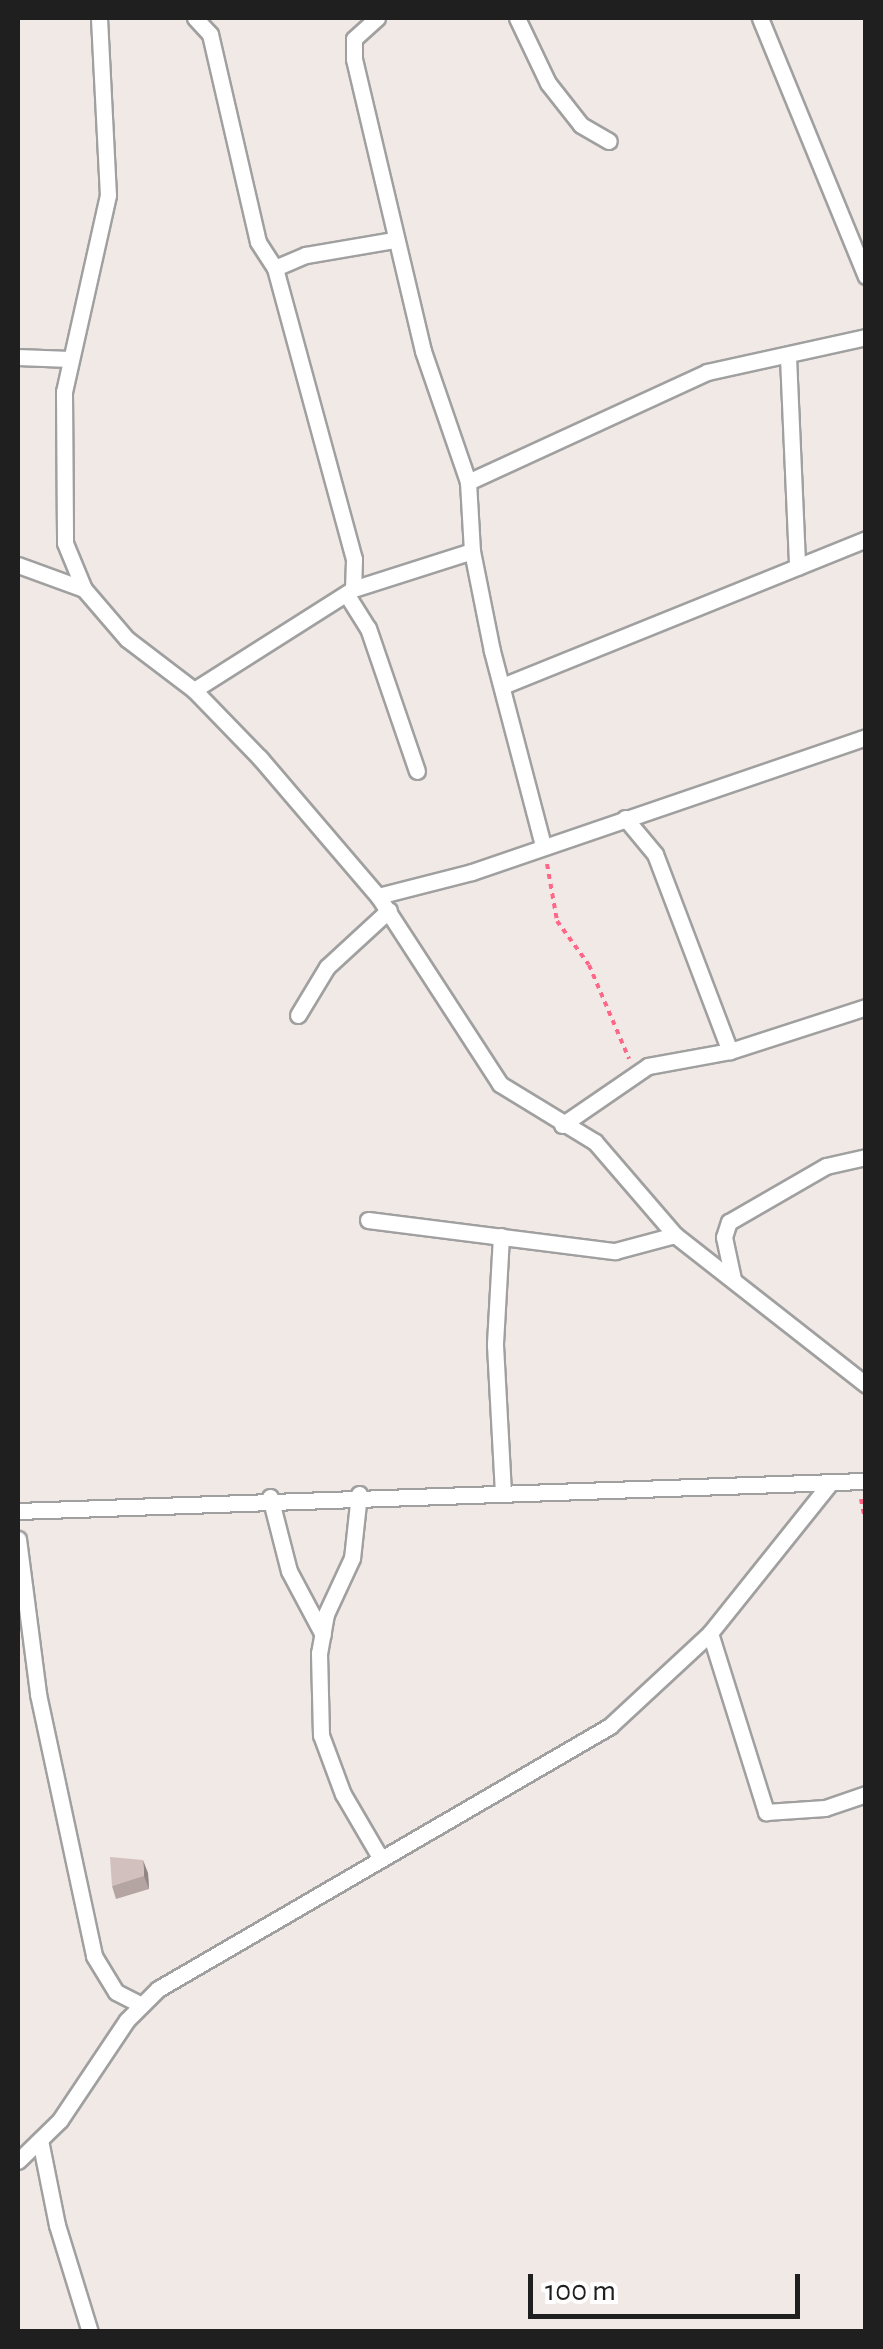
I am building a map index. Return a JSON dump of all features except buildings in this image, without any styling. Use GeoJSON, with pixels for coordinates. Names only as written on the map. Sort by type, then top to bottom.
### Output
{"type":"FeatureCollection","features":[{"type":"Feature","properties":{"kind":"street"},"geometry":{"type":"LineString","coordinates":[[103,18],[108,195],[69,358],[65,542],[84,589],[127,639],[194,690],[378,896],[500,1084],[613,1158],[675,1235],[866,1385]]}},
{"type":"Feature","properties":{"kind":"street"},"geometry":{"type":"LineString","coordinates":[[195,18],[210,34],[258,242],[276,268],[354,559],[350,592],[368,628],[417,771]]}},
{"type":"Feature","properties":{"kind":"street"},"geometry":{"type":"LineString","coordinates":[[377,18],[354,39],[354,59],[394,240],[468,482],[472,551],[505,686],[515,753],[546,844]]}},
{"type":"Feature","properties":{"kind":"street"},"geometry":{"type":"LineString","coordinates":[[517,18],[548,82],[581,124],[608,140]]}},
{"type":"Feature","properties":{"kind":"street"},"geometry":{"type":"LineString","coordinates":[[760,18],[866,276]]}},
{"type":"Feature","properties":{"kind":"street"},"geometry":{"type":"LineString","coordinates":[[276,268],[306,255],[394,240]]}},
{"type":"Feature","properties":{"kind":"street"},"geometry":{"type":"LineString","coordinates":[[468,482],[570,439],[683,380],[866,337]]}},
{"type":"Feature","properties":{"kind":"street"},"geometry":{"type":"LineString","coordinates":[[18,356],[69,358]]}},
{"type":"Feature","properties":{"kind":"street"},"geometry":{"type":"LineString","coordinates":[[788,357],[797,567]]}},
{"type":"Feature","properties":{"kind":"street"},"geometry":{"type":"LineString","coordinates":[[505,686],[866,539]]}},
{"type":"Feature","properties":{"kind":"street"},"geometry":{"type":"LineString","coordinates":[[194,690],[350,592],[472,551]]}},
{"type":"Feature","properties":{"kind":"street"},"geometry":{"type":"LineString","coordinates":[[18,566],[84,589]]}},
{"type":"Feature","properties":{"kind":"street"},"geometry":{"type":"LineString","coordinates":[[378,896],[866,737]]}},
{"type":"Feature","properties":{"kind":"street"},"geometry":{"type":"LineString","coordinates":[[624,818],[655,854],[730,1051]]}},
{"type":"Feature","properties":{"kind":"street"},"geometry":{"type":"LineString","coordinates":[[298,1016],[327,967],[388,910]]}},
{"type":"Feature","properties":{"kind":"street"},"geometry":{"type":"LineString","coordinates":[[562,1125],[634,1073],[730,1051],[866,1007]]}},
{"type":"Feature","properties":{"kind":"street"},"geometry":{"type":"LineString","coordinates":[[732,1279],[724,1238],[729,1222],[826,1166],[866,1157]]}},
{"type":"Feature","properties":{"kind":"street"},"geometry":{"type":"LineString","coordinates":[[368,1220],[614,1252],[675,1235]]}},
{"type":"Feature","properties":{"kind":"street"},"geometry":{"type":"LineString","coordinates":[[501,1236],[495,1345],[502,1492]]}},
{"type":"Feature","properties":{"kind":"street"},"geometry":{"type":"LineString","coordinates":[[18,1511],[270,1497],[861,1481]]}},
{"type":"Feature","properties":{"kind":"street"},"geometry":{"type":"LineString","coordinates":[[18,2161],[40,2140],[140,2004],[380,1859],[570,1755],[710,1633],[830,1482]]}},
{"type":"Feature","properties":{"kind":"street"},"geometry":{"type":"LineString","coordinates":[[359,1494],[352,1558],[322,1634],[320,1735],[343,1794],[380,1859]]}},
{"type":"Feature","properties":{"kind":"street"},"geometry":{"type":"LineString","coordinates":[[270,1497],[289,1570],[322,1634]]}},
{"type":"Feature","properties":{"kind":"street"},"geometry":{"type":"LineString","coordinates":[[18,1539],[38,1694],[94,1956],[116,1992],[140,2004]]}},
{"type":"Feature","properties":{"kind":"street"},"geometry":{"type":"LineString","coordinates":[[710,1633],[766,1812],[825,1808],[866,1794]]}},
{"type":"Feature","properties":{"kind":"street"},"geometry":{"type":"LineString","coordinates":[[40,2140],[57,2225],[90,2332]]}},
{"type":"Feature","properties":{"kind":"path"},"geometry":{"type":"LineString","coordinates":[[546,844],[556,921],[590,966],[634,1073]]}},
{"type":"Feature","properties":{"kind":"path"},"geometry":{"type":"LineString","coordinates":[[861,1481],[866,1524]]}}]}
